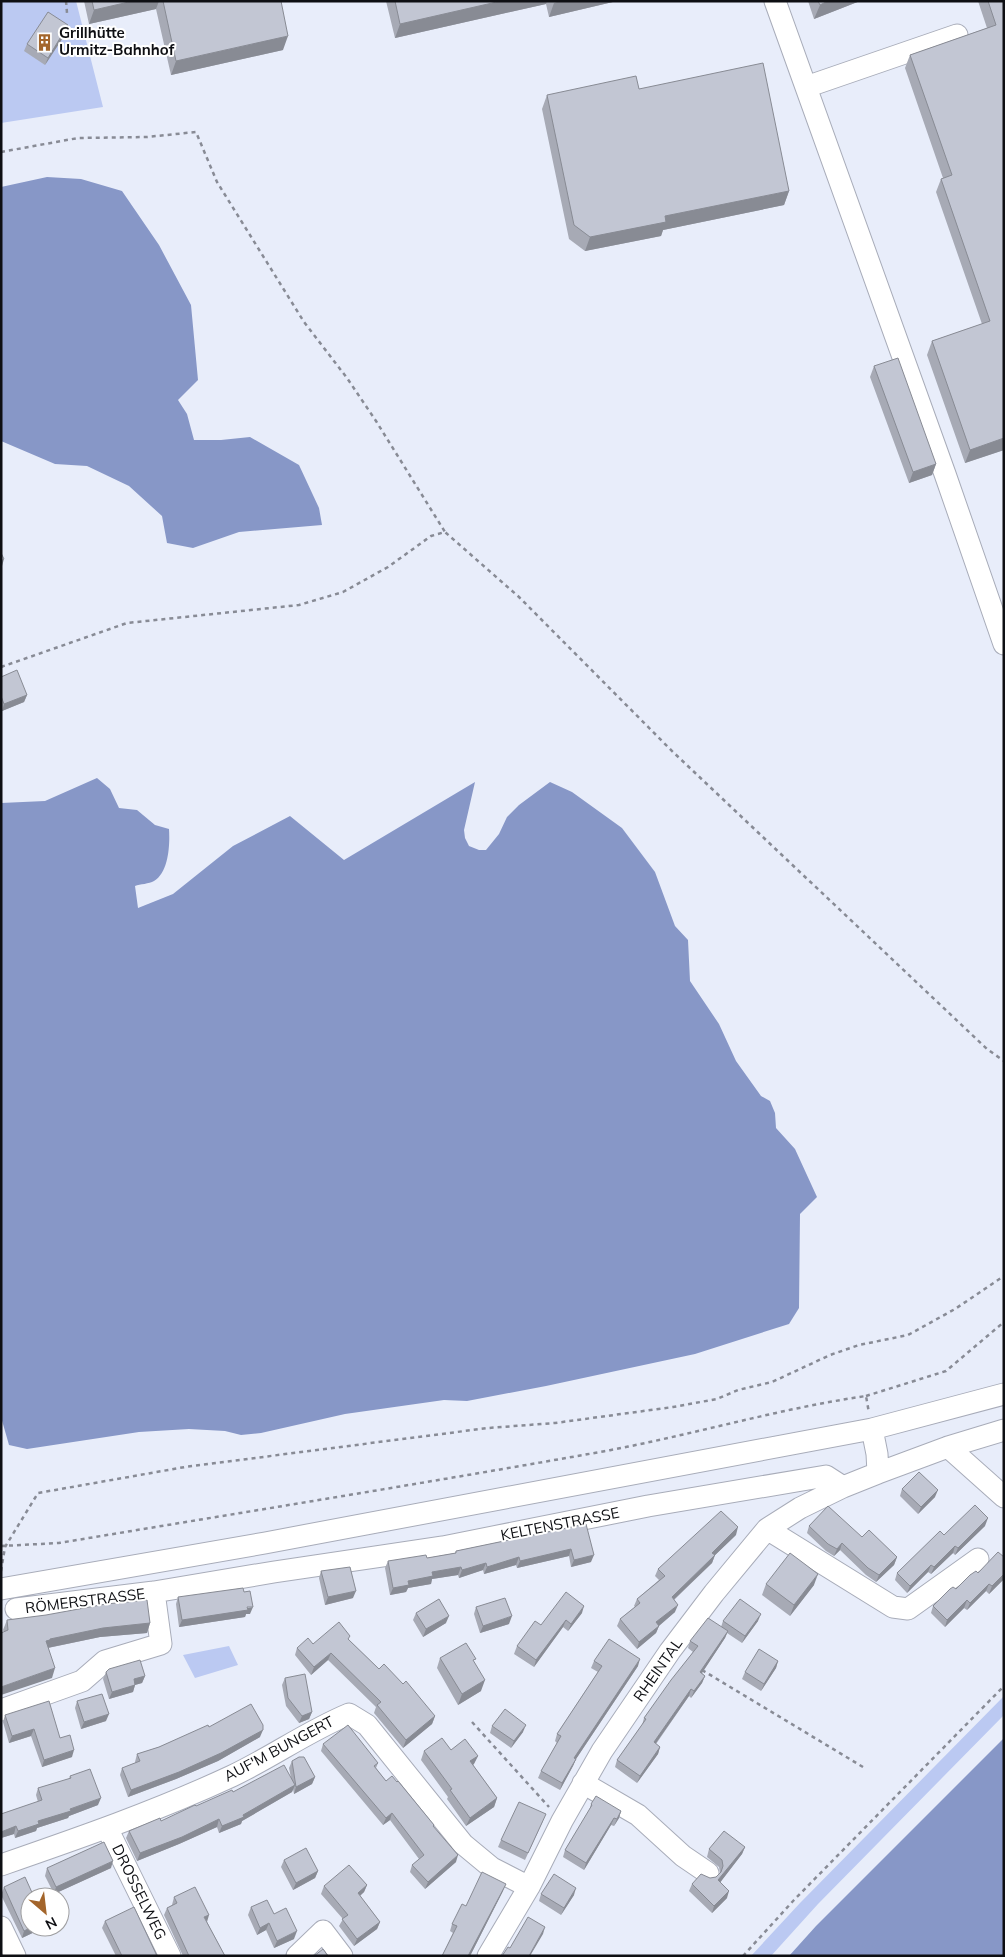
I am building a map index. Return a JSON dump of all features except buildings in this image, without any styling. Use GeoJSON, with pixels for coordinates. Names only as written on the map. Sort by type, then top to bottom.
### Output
{"type":"FeatureCollection","features":[{"type":"Feature","properties":{"kind":"street"},"geometry":{"type":"LineString","coordinates":[[775,1],[942,465],[1004,644]]}},
{"type":"Feature","properties":{"kind":"street"},"geometry":{"type":"LineString","coordinates":[[806,87],[957,35]]}},
{"type":"Feature","properties":{"kind":"street"},"geometry":{"type":"LineString","coordinates":[[1,1589],[265,1543],[872,1429],[1004,1394]]}},
{"type":"Feature","properties":{"kind":"street"},"geometry":{"type":"LineString","coordinates":[[872,1429],[877,1454],[878,1473]]}},
{"type":"Feature","properties":{"kind":"street","name":"RHEINTAL"},"geometry":{"type":"LineString","coordinates":[[488,1956],[529,1887],[562,1821],[602,1751],[670,1651],[714,1593],[767,1529],[800,1508],[843,1487],[948,1447],[1004,1430]]}},
{"type":"Feature","properties":{"kind":"street"},"geometry":{"type":"LineString","coordinates":[[948,1447],[1004,1497]]}},
{"type":"Feature","properties":{"kind":"street","name":"KELTENSTRASSE"},"geometry":{"type":"LineString","coordinates":[[274,1572],[442,1547],[648,1506],[826,1476],[843,1487]]}},
{"type":"Feature","properties":{"kind":"street"},"geometry":{"type":"LineString","coordinates":[[767,1529],[893,1607],[908,1609],[978,1559]]}},
{"type":"Feature","properties":{"kind":"street","name":"RÖMERSTRASSE"},"geometry":{"type":"LineString","coordinates":[[16,1610],[154,1592],[274,1572]]}},
{"type":"Feature","properties":{"kind":"street","name":"RÖMERSTRASSE"},"geometry":{"type":"LineString","coordinates":[[1,1710],[82,1682],[105,1661],[161,1644],[154,1592]]}},
{"type":"Feature","properties":{"kind":"street","name":"AUF'M BUNGERT"},"geometry":{"type":"LineString","coordinates":[[1,1865],[107,1828],[232,1775],[330,1721],[349,1714],[367,1725],[463,1844],[492,1868],[529,1887]]}},
{"type":"Feature","properties":{"kind":"street"},"geometry":{"type":"LineString","coordinates":[[584,1783],[638,1815],[683,1856],[708,1872]]}},
{"type":"Feature","properties":{"kind":"street","name":"DROSSELWEG"},"geometry":{"type":"LineString","coordinates":[[107,1828],[170,1956]]}},
{"type":"Feature","properties":{"kind":"street"},"geometry":{"type":"LineString","coordinates":[[1,1928],[15,1956]]}},
{"type":"Feature","properties":{"kind":"street"},"geometry":{"type":"LineString","coordinates":[[297,1956],[323,1931],[342,1956]]}},
{"type":"Feature","properties":{"kind":"path"},"geometry":{"type":"LineString","coordinates":[[66,1],[67,13]]}},
{"type":"Feature","properties":{"kind":"path"},"geometry":{"type":"LineString","coordinates":[[1,152],[78,138],[147,137],[196,132],[217,182],[300,314],[376,421],[445,532],[520,597],[673,752],[980,1042],[1004,1061]]}},
{"type":"Feature","properties":{"kind":"path"},"geometry":{"type":"LineString","coordinates":[[1,667],[127,623],[299,605],[343,592],[388,567],[431,536],[445,532]]}},
{"type":"Feature","properties":{"kind":"path"},"geometry":{"type":"LineString","coordinates":[[1,1571],[3,1547],[38,1493],[185,1467],[488,1428],[556,1423],[717,1399],[738,1390],[772,1382],[830,1355],[908,1335],[955,1309],[1004,1276]]}},
{"type":"Feature","properties":{"kind":"path"},"geometry":{"type":"LineString","coordinates":[[3,1547],[59,1543],[601,1452],[821,1402],[866,1396],[946,1371],[1004,1322]]}},
{"type":"Feature","properties":{"kind":"path"},"geometry":{"type":"LineString","coordinates":[[866,1396],[872,1429]]}},
{"type":"Feature","properties":{"kind":"path"},"geometry":{"type":"LineString","coordinates":[[695,1666],[863,1767]]}},
{"type":"Feature","properties":{"kind":"path"},"geometry":{"type":"LineString","coordinates":[[743,1956],[801,1893],[1004,1686]]}},
{"type":"Feature","properties":{"kind":"path"},"geometry":{"type":"LineString","coordinates":[[472,1722],[562,1821]]}},
{"type":"Feature","properties":{"kind":"shaded area"},"geometry":{"type":"Polygon","coordinates":[[[1,1],[76,1],[103,107],[1,123],[1,1]]]}},
{"type":"Feature","properties":{"kind":"shaded area"},"geometry":{"type":"Polygon","coordinates":[[[47,177],[81,179],[122,191],[159,245],[191,305],[198,380],[178,400],[187,414],[194,440],[250,437],[299,465],[319,508],[322,525],[239,532],[193,548],[167,543],[162,516],[129,486],[87,466],[55,464],[1,441],[1,187],[47,177]]]}},
{"type":"Feature","properties":{"kind":"shaded area"},"geometry":{"type":"Polygon","coordinates":[[[97,778],[110,789],[119,808],[137,810],[155,825],[169,829],[168,857],[163,871],[154,881],[135,886],[138,908],[173,894],[233,846],[290,816],[344,860],[475,782],[464,830],[469,846],[479,850],[486,850],[499,834],[507,817],[519,805],[550,782],[572,792],[622,828],[655,872],[675,926],[688,940],[690,981],[719,1024],[736,1061],[761,1096],[770,1101],[775,1113],[776,1128],[795,1149],[817,1197],[800,1214],[799,1308],[789,1324],[695,1354],[546,1386],[467,1401],[444,1400],[345,1414],[261,1433],[241,1435],[225,1431],[189,1429],[139,1432],[27,1449],[9,1445],[1,1417],[1,803],[45,801],[97,778]]]}},
{"type":"Feature","properties":{"kind":"shaded area"},"geometry":{"type":"Polygon","coordinates":[[[229,1646],[238,1665],[195,1678],[183,1655],[229,1646]]]}},
{"type":"Feature","properties":{"kind":"shaded area"},"geometry":{"type":"Polygon","coordinates":[[[1004,1696],[1004,1715],[818,1904],[771,1956],[751,1956],[800,1903],[1004,1696]]]}},
{"type":"Feature","properties":{"kind":"shaded area"},"geometry":{"type":"Polygon","coordinates":[[[1004,1738],[1004,1956],[789,1956],[816,1926],[1004,1738]]]}},
{"type":"Feature","properties":{"kind":"place","name":"Grillhütte Urmitz-Bahnhof"},"geometry":{"type":"Point","coordinates":[45,42]}}]}
